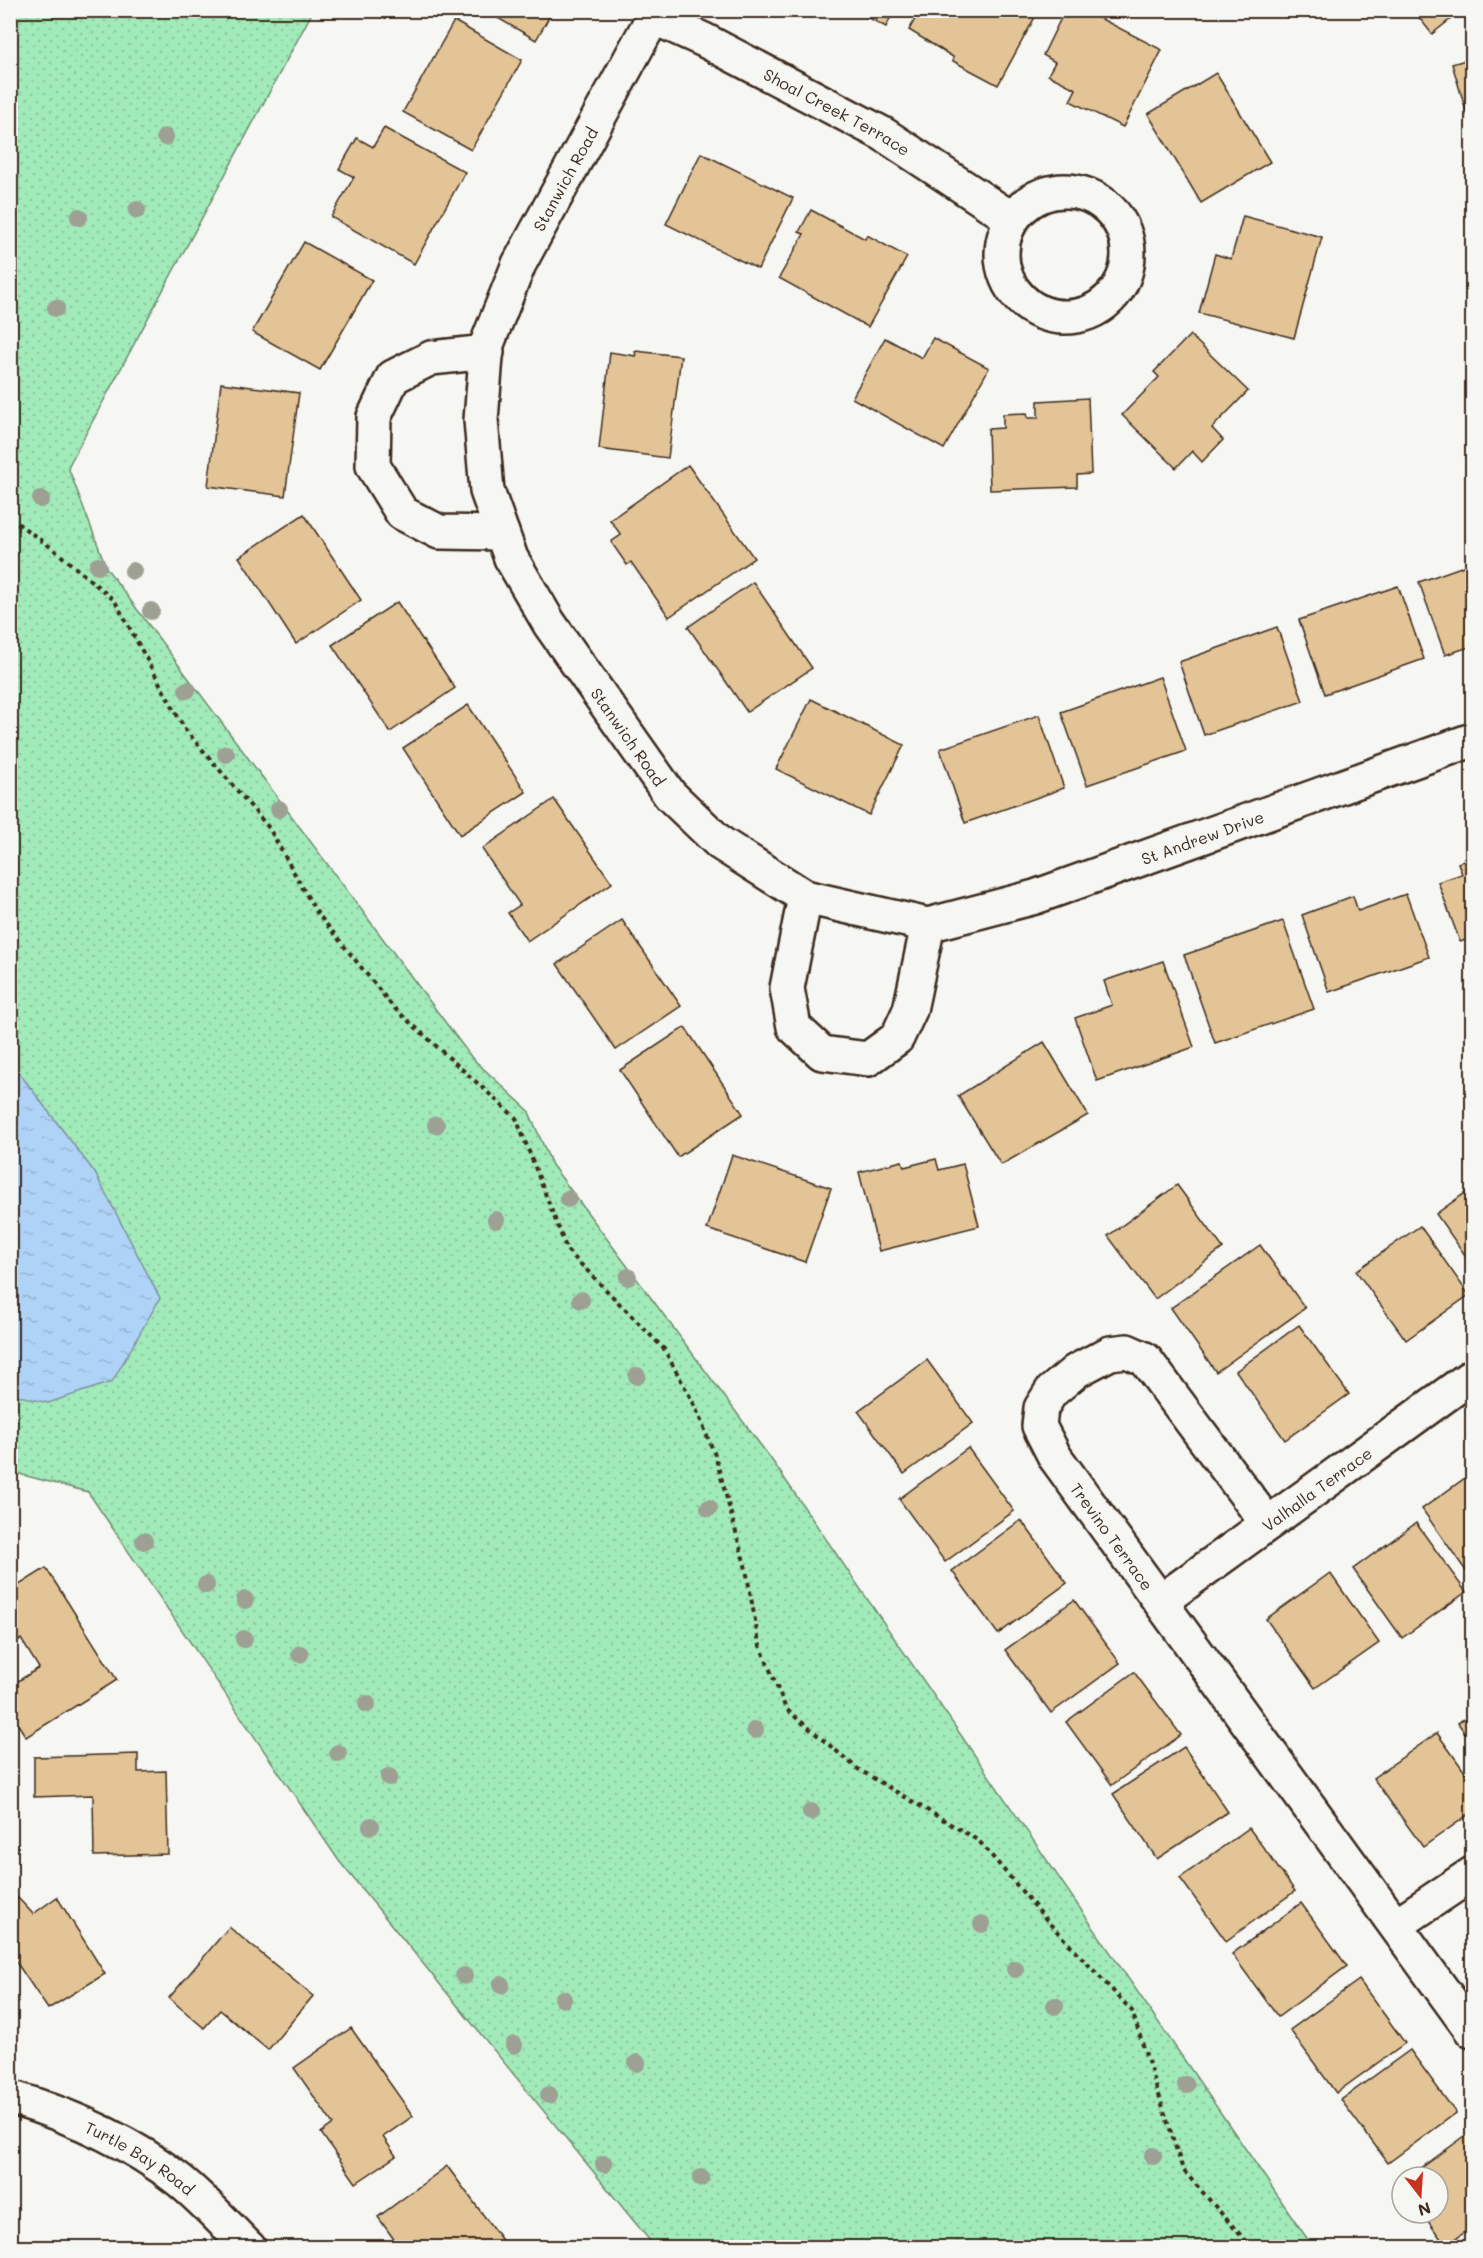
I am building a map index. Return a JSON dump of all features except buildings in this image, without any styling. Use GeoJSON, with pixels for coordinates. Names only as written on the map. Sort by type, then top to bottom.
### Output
{"type":"FeatureCollection","features":[{"type":"Feature","properties":{"kind":"street","name":"Shoal Creek Terrace"},"geometry":{"type":"LineString","coordinates":[[655,14],[883,134],[1012,219]]}},
{"type":"Feature","properties":{"kind":"street","name":"Stanwich Road"},"geometry":{"type":"LineString","coordinates":[[655,14],[519,264],[487,344],[481,420],[487,491],[511,558],[549,623],[670,795],[720,843],[805,897],[928,925]]}},
{"type":"Feature","properties":{"kind":"street"},"geometry":{"type":"LineString","coordinates":[[487,352],[431,358],[393,377],[374,417],[373,466],[402,513],[440,532],[502,533]]}},
{"type":"Feature","properties":{"kind":"street","name":"St Andrew Drive"},"geometry":{"type":"LineString","coordinates":[[928,925],[1035,897],[1473,740]]}},
{"type":"Feature","properties":{"kind":"street"},"geometry":{"type":"LineString","coordinates":[[805,897],[787,988],[794,1027],[822,1053],[868,1059],[897,1038],[910,1010],[928,925]]}},
{"type":"Feature","properties":{"kind":"street","name":"Trevino Terrace"},"geometry":{"type":"LineString","coordinates":[[1267,1523],[1145,1359],[1127,1351],[1110,1353],[1076,1371],[1051,1392],[1041,1408],[1039,1426],[1055,1457],[1473,2031]]}},
{"type":"Feature","properties":{"kind":"street","name":"Valhalla Terrace"},"geometry":{"type":"LineString","coordinates":[[1161,1601],[1473,1376]]}},
{"type":"Feature","properties":{"kind":"street"},"geometry":{"type":"LineString","coordinates":[[1396,1925],[1473,1874]]}},
{"type":"Feature","properties":{"kind":"street","name":"Turtle Bay Road"},"geometry":{"type":"LineString","coordinates":[[10,2097],[37,2105],[136,2150],[181,2181],[249,2247]]}},
{"type":"Feature","properties":{"kind":"path"},"geometry":{"type":"LineString","coordinates":[[10,518],[52,548],[115,601],[184,728],[269,828],[315,909],[393,1007],[516,1118],[567,1250],[664,1349],[694,1404],[715,1455],[746,1569],[759,1643],[786,1709],[858,1768],[979,1841],[1050,1924],[1132,2011],[1183,2170],[1252,2247]]}},
{"type":"Feature","properties":{"kind":"green space"},"geometry":{"type":"Polygon","coordinates":[[[10,11],[313,11],[68,467],[107,569],[472,1058],[528,1110],[552,1165],[771,1459],[1313,2247],[655,2247],[339,1861],[88,1492],[11,1472],[10,11]]]}},
{"type":"Feature","properties":{"kind":"water"},"geometry":{"type":"Polygon","coordinates":[[[11,1062],[95,1173],[160,1298],[112,1382],[48,1403],[11,1394],[11,1062]]]}}]}
